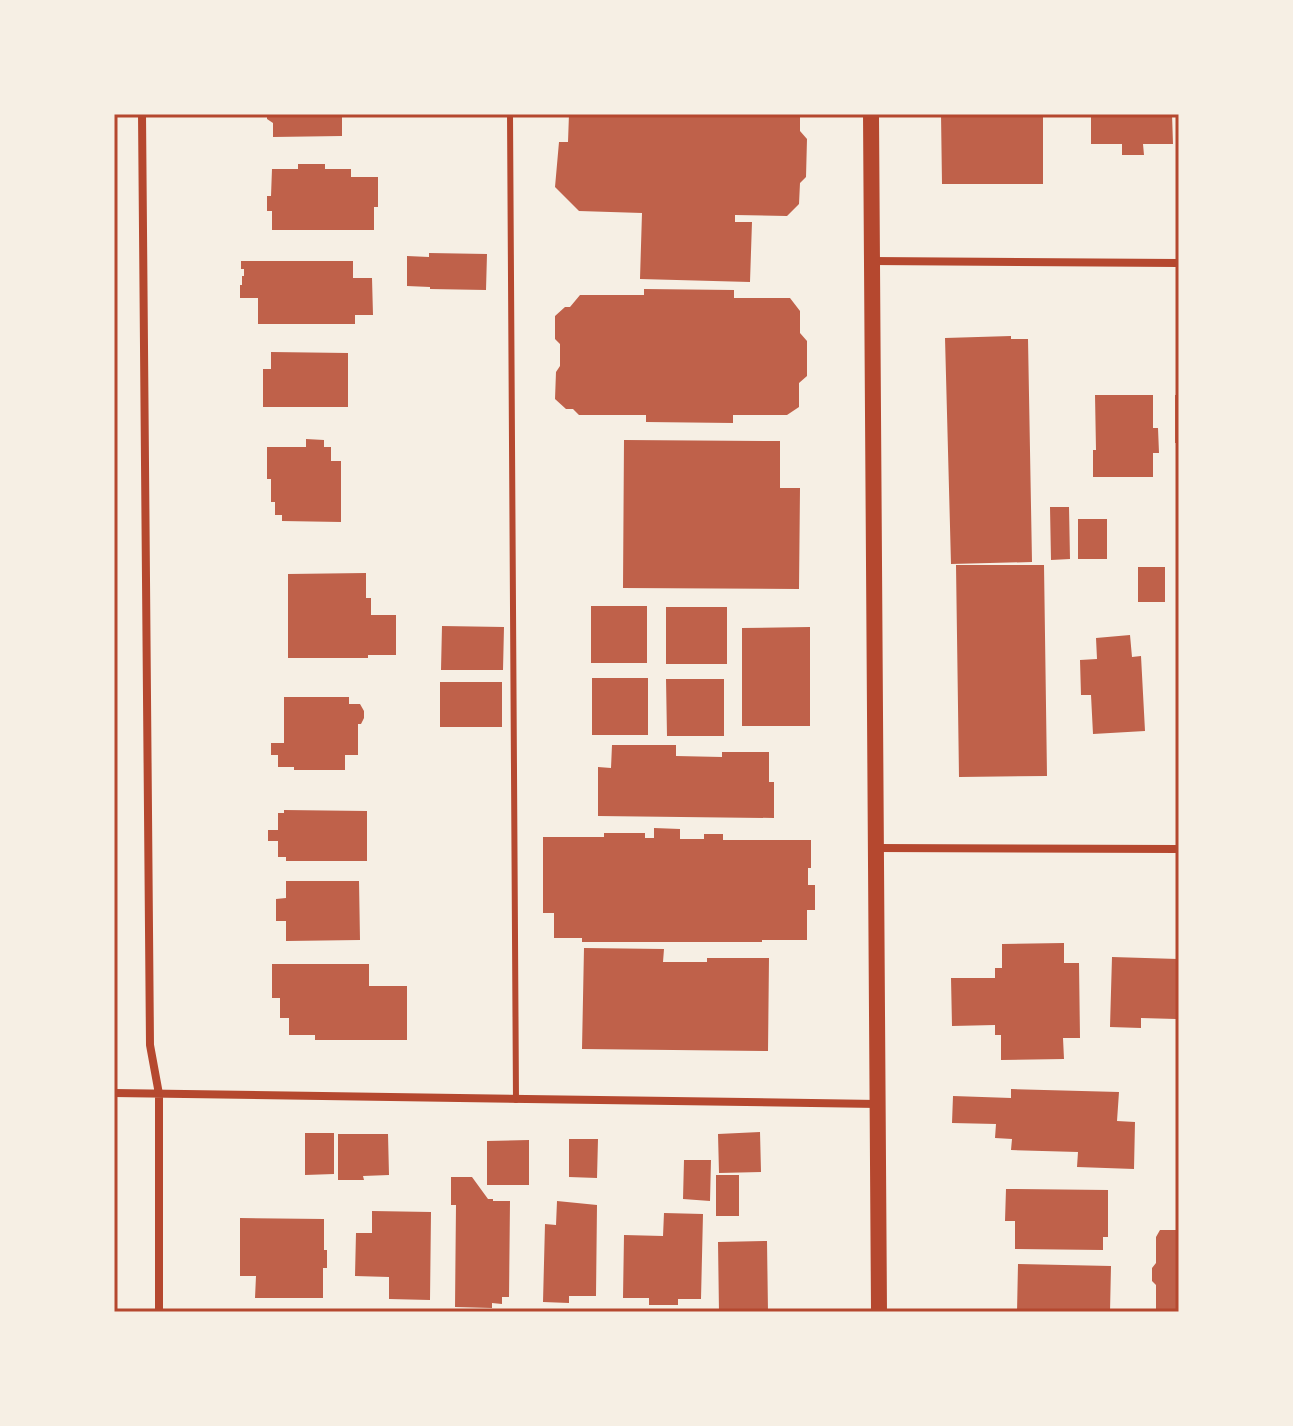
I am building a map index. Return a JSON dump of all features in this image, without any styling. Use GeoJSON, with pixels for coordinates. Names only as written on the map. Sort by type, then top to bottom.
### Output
{"type":"FeatureCollection","features":[{"type":"Feature","properties":{"kind":"main road"},"geometry":{"type":"LineString","coordinates":[[871,114],[879,1312]]}},
{"type":"Feature","properties":{"kind":"street"},"geometry":{"type":"LineString","coordinates":[[142,114],[150,1045],[159,1094],[159,1312]]}},
{"type":"Feature","properties":{"kind":"street"},"geometry":{"type":"LineString","coordinates":[[872,261],[1179,263]]}},
{"type":"Feature","properties":{"kind":"street"},"geometry":{"type":"LineString","coordinates":[[875,848],[1179,849]]}},
{"type":"Feature","properties":{"kind":"street"},"geometry":{"type":"LineString","coordinates":[[114,1093],[878,1104]]}},
{"type":"Feature","properties":{"kind":"lane"},"geometry":{"type":"LineString","coordinates":[[510,114],[516,1100]]}},
{"type":"Feature","properties":{"kind":"building"},"geometry":{"type":"Polygon","coordinates":[[[267,114],[342,114],[342,136],[273,137],[273,123],[267,119],[267,114]]]}},
{"type":"Feature","properties":{"kind":"building"},"geometry":{"type":"Polygon","coordinates":[[[569,114],[800,114],[800,131],[807,139],[806,177],[800,183],[799,204],[787,216],[735,215],[735,222],[752,222],[750,282],[640,279],[642,213],[579,211],[555,187],[559,142],[568,142],[569,114]]]}},
{"type":"Feature","properties":{"kind":"building"},"geometry":{"type":"Polygon","coordinates":[[[941,114],[1043,114],[1043,184],[942,184],[941,114]]]}},
{"type":"Feature","properties":{"kind":"building"},"geometry":{"type":"Polygon","coordinates":[[[1091,114],[1172,114],[1173,144],[1143,144],[1144,155],[1122,155],[1122,144],[1091,144],[1091,114]]]}},
{"type":"Feature","properties":{"kind":"building"},"geometry":{"type":"Polygon","coordinates":[[[298,164],[325,164],[325,169],[351,169],[351,177],[378,177],[374,230],[272,230],[272,211],[267,211],[267,196],[271,196],[272,169],[298,169],[298,164]]]}},
{"type":"Feature","properties":{"kind":"building"},"geometry":{"type":"Polygon","coordinates":[[[429,253],[487,254],[486,290],[407,286],[407,256],[429,257],[429,253]]]}},
{"type":"Feature","properties":{"kind":"building"},"geometry":{"type":"Polygon","coordinates":[[[241,261],[353,261],[353,278],[372,278],[373,315],[355,315],[355,324],[258,324],[258,298],[240,298],[244,276],[241,261]]]}},
{"type":"Feature","properties":{"kind":"building"},"geometry":{"type":"Polygon","coordinates":[[[644,289],[734,290],[734,298],[790,298],[800,311],[800,333],[807,341],[807,376],[799,383],[799,407],[787,415],[733,415],[733,423],[646,422],[646,415],[579,415],[573,409],[566,409],[555,399],[560,344],[555,339],[555,316],[565,307],[570,307],[580,295],[644,295],[644,289]]]}},
{"type":"Feature","properties":{"kind":"building"},"geometry":{"type":"Polygon","coordinates":[[[1011,336],[1011,339],[1028,339],[1032,562],[951,564],[945,338],[1011,336]]]}},
{"type":"Feature","properties":{"kind":"building"},"geometry":{"type":"Polygon","coordinates":[[[271,352],[348,353],[348,407],[263,407],[263,369],[271,369],[271,352]]]}},
{"type":"Feature","properties":{"kind":"building"},"geometry":{"type":"Polygon","coordinates":[[[1095,395],[1153,395],[1153,428],[1158,428],[1159,453],[1153,453],[1153,477],[1093,477],[1095,395]]]}},
{"type":"Feature","properties":{"kind":"building"},"geometry":{"type":"Polygon","coordinates":[[[1175,395],[1179,395],[1179,443],[1175,443],[1175,395]]]}},
{"type":"Feature","properties":{"kind":"building"},"geometry":{"type":"Polygon","coordinates":[[[306,439],[324,440],[324,447],[331,447],[331,461],[341,461],[341,522],[282,521],[282,515],[275,515],[275,502],[271,502],[271,479],[267,479],[267,447],[306,447],[306,439]]]}},
{"type":"Feature","properties":{"kind":"building"},"geometry":{"type":"Polygon","coordinates":[[[624,440],[780,441],[780,488],[800,488],[799,589],[623,588],[624,440]]]}},
{"type":"Feature","properties":{"kind":"building"},"geometry":{"type":"Polygon","coordinates":[[[1050,507],[1069,507],[1070,559],[1051,560],[1050,507]]]}},
{"type":"Feature","properties":{"kind":"building"},"geometry":{"type":"Polygon","coordinates":[[[1078,519],[1107,519],[1107,559],[1078,559],[1078,519]]]}},
{"type":"Feature","properties":{"kind":"building"},"geometry":{"type":"Polygon","coordinates":[[[956,565],[1044,565],[1047,776],[959,777],[956,565]]]}},
{"type":"Feature","properties":{"kind":"building"},"geometry":{"type":"Polygon","coordinates":[[[1138,567],[1165,567],[1165,602],[1138,602],[1138,567]]]}},
{"type":"Feature","properties":{"kind":"building"},"geometry":{"type":"Polygon","coordinates":[[[366,573],[366,598],[371,598],[371,615],[396,615],[396,655],[288,658],[288,574],[366,573]]]}},
{"type":"Feature","properties":{"kind":"building"},"geometry":{"type":"Polygon","coordinates":[[[591,606],[647,606],[647,663],[591,663],[591,606]]]}},
{"type":"Feature","properties":{"kind":"building"},"geometry":{"type":"Polygon","coordinates":[[[666,607],[727,607],[727,664],[666,664],[666,607]]]}},
{"type":"Feature","properties":{"kind":"building"},"geometry":{"type":"Polygon","coordinates":[[[442,626],[504,627],[503,670],[441,670],[442,626]]]}},
{"type":"Feature","properties":{"kind":"building"},"geometry":{"type":"Polygon","coordinates":[[[810,627],[810,726],[742,726],[742,628],[810,627]]]}},
{"type":"Feature","properties":{"kind":"building"},"geometry":{"type":"Polygon","coordinates":[[[1130,635],[1132,657],[1141,656],[1145,731],[1093,734],[1091,695],[1081,695],[1080,660],[1097,659],[1096,638],[1130,635]]]}},
{"type":"Feature","properties":{"kind":"building"},"geometry":{"type":"Polygon","coordinates":[[[592,678],[648,678],[648,735],[592,735],[592,678]]]}},
{"type":"Feature","properties":{"kind":"building"},"geometry":{"type":"Polygon","coordinates":[[[666,679],[724,679],[724,736],[667,736],[666,679]]]}},
{"type":"Feature","properties":{"kind":"building"},"geometry":{"type":"Polygon","coordinates":[[[440,682],[502,682],[502,727],[440,727],[440,682]]]}},
{"type":"Feature","properties":{"kind":"building"},"geometry":{"type":"Polygon","coordinates":[[[284,697],[349,697],[349,704],[360,704],[364,718],[358,724],[358,755],[345,755],[345,770],[278,767],[278,755],[271,755],[271,743],[284,743],[284,697]]]}},
{"type":"Feature","properties":{"kind":"building"},"geometry":{"type":"Polygon","coordinates":[[[612,745],[676,745],[676,756],[722,757],[722,752],[769,752],[769,782],[774,782],[774,818],[598,816],[598,767],[611,768],[612,745]]]}},
{"type":"Feature","properties":{"kind":"building"},"geometry":{"type":"Polygon","coordinates":[[[284,810],[367,811],[367,861],[286,861],[286,857],[278,857],[278,841],[268,841],[268,830],[278,830],[278,813],[284,813],[284,810]]]}},
{"type":"Feature","properties":{"kind":"building"},"geometry":{"type":"Polygon","coordinates":[[[654,828],[680,829],[680,839],[704,839],[704,834],[723,834],[723,840],[811,840],[808,885],[815,885],[815,910],[807,910],[807,940],[582,942],[582,938],[554,938],[554,913],[543,913],[543,837],[645,833],[645,838],[654,838],[654,828]]]}},
{"type":"Feature","properties":{"kind":"building"},"geometry":{"type":"Polygon","coordinates":[[[286,881],[359,881],[360,940],[286,941],[286,921],[276,921],[276,899],[286,898],[286,881]]]}},
{"type":"Feature","properties":{"kind":"building"},"geometry":{"type":"Polygon","coordinates":[[[1064,943],[1064,963],[1079,963],[1080,1038],[1063,1038],[1064,1059],[1001,1060],[1001,1035],[995,1035],[995,1025],[952,1026],[951,978],[995,978],[995,968],[1002,968],[1002,944],[1064,943]]]}},
{"type":"Feature","properties":{"kind":"building"},"geometry":{"type":"Polygon","coordinates":[[[584,948],[664,949],[663,962],[769,958],[768,1051],[582,1049],[584,948]]]}},
{"type":"Feature","properties":{"kind":"building"},"geometry":{"type":"Polygon","coordinates":[[[1112,957],[1178,959],[1176,1019],[1141,1018],[1141,1028],[1110,1027],[1112,957]]]}},
{"type":"Feature","properties":{"kind":"building"},"geometry":{"type":"Polygon","coordinates":[[[272,964],[369,964],[369,986],[407,986],[407,1040],[315,1040],[315,1035],[289,1035],[289,1018],[280,1018],[280,998],[272,998],[272,964]]]}},
{"type":"Feature","properties":{"kind":"building"},"geometry":{"type":"Polygon","coordinates":[[[1011,1089],[1119,1092],[1117,1121],[1135,1122],[1134,1169],[1077,1167],[1078,1152],[1011,1150],[1012,1139],[995,1138],[996,1124],[952,1123],[953,1096],[1011,1098],[1011,1089]]]}},
{"type":"Feature","properties":{"kind":"building"},"geometry":{"type":"Polygon","coordinates":[[[760,1132],[761,1172],[719,1173],[718,1134],[760,1132]]]}},
{"type":"Feature","properties":{"kind":"building"},"geometry":{"type":"Polygon","coordinates":[[[305,1133],[334,1133],[334,1174],[305,1175],[305,1133]]]}},
{"type":"Feature","properties":{"kind":"building"},"geometry":{"type":"Polygon","coordinates":[[[338,1134],[388,1134],[389,1175],[363,1176],[364,1180],[338,1180],[338,1134]]]}},
{"type":"Feature","properties":{"kind":"building"},"geometry":{"type":"Polygon","coordinates":[[[569,1139],[598,1139],[597,1178],[569,1177],[569,1139]]]}},
{"type":"Feature","properties":{"kind":"building"},"geometry":{"type":"Polygon","coordinates":[[[529,1140],[529,1185],[487,1185],[487,1141],[529,1140]]]}},
{"type":"Feature","properties":{"kind":"building"},"geometry":{"type":"Polygon","coordinates":[[[684,1160],[711,1160],[710,1201],[683,1199],[684,1160]]]}},
{"type":"Feature","properties":{"kind":"building"},"geometry":{"type":"Polygon","coordinates":[[[716,1175],[739,1175],[739,1216],[716,1216],[716,1175]]]}},
{"type":"Feature","properties":{"kind":"building"},"geometry":{"type":"Polygon","coordinates":[[[451,1177],[472,1177],[488,1199],[510,1201],[509,1297],[502,1297],[502,1304],[492,1303],[492,1308],[455,1307],[456,1205],[451,1205],[451,1177]]]}},
{"type":"Feature","properties":{"kind":"building"},"geometry":{"type":"Polygon","coordinates":[[[1006,1189],[1108,1190],[1108,1237],[1103,1237],[1103,1250],[1015,1249],[1015,1221],[1005,1221],[1006,1189]]]}},
{"type":"Feature","properties":{"kind":"building"},"geometry":{"type":"Polygon","coordinates":[[[557,1201],[597,1205],[596,1296],[569,1296],[569,1303],[543,1302],[545,1224],[556,1225],[557,1201]]]}},
{"type":"Feature","properties":{"kind":"building"},"geometry":{"type":"Polygon","coordinates":[[[372,1211],[431,1212],[430,1300],[389,1299],[389,1277],[355,1276],[356,1233],[372,1233],[372,1211]]]}},
{"type":"Feature","properties":{"kind":"building"},"geometry":{"type":"Polygon","coordinates":[[[664,1213],[703,1214],[701,1299],[678,1299],[678,1305],[649,1305],[649,1298],[623,1298],[624,1235],[663,1236],[664,1213]]]}},
{"type":"Feature","properties":{"kind":"building"},"geometry":{"type":"Polygon","coordinates":[[[240,1218],[324,1219],[327,1268],[323,1268],[323,1298],[255,1298],[256,1276],[240,1276],[240,1218]]]}},
{"type":"Feature","properties":{"kind":"building"},"geometry":{"type":"Polygon","coordinates":[[[1160,1230],[1179,1230],[1179,1312],[1156,1312],[1156,1285],[1152,1281],[1152,1268],[1156,1263],[1156,1237],[1160,1230]]]}},
{"type":"Feature","properties":{"kind":"building"},"geometry":{"type":"Polygon","coordinates":[[[767,1241],[768,1312],[719,1312],[718,1242],[767,1241]]]}},
{"type":"Feature","properties":{"kind":"building"},"geometry":{"type":"Polygon","coordinates":[[[1018,1264],[1111,1266],[1110,1312],[1017,1312],[1018,1264]]]}}]}
